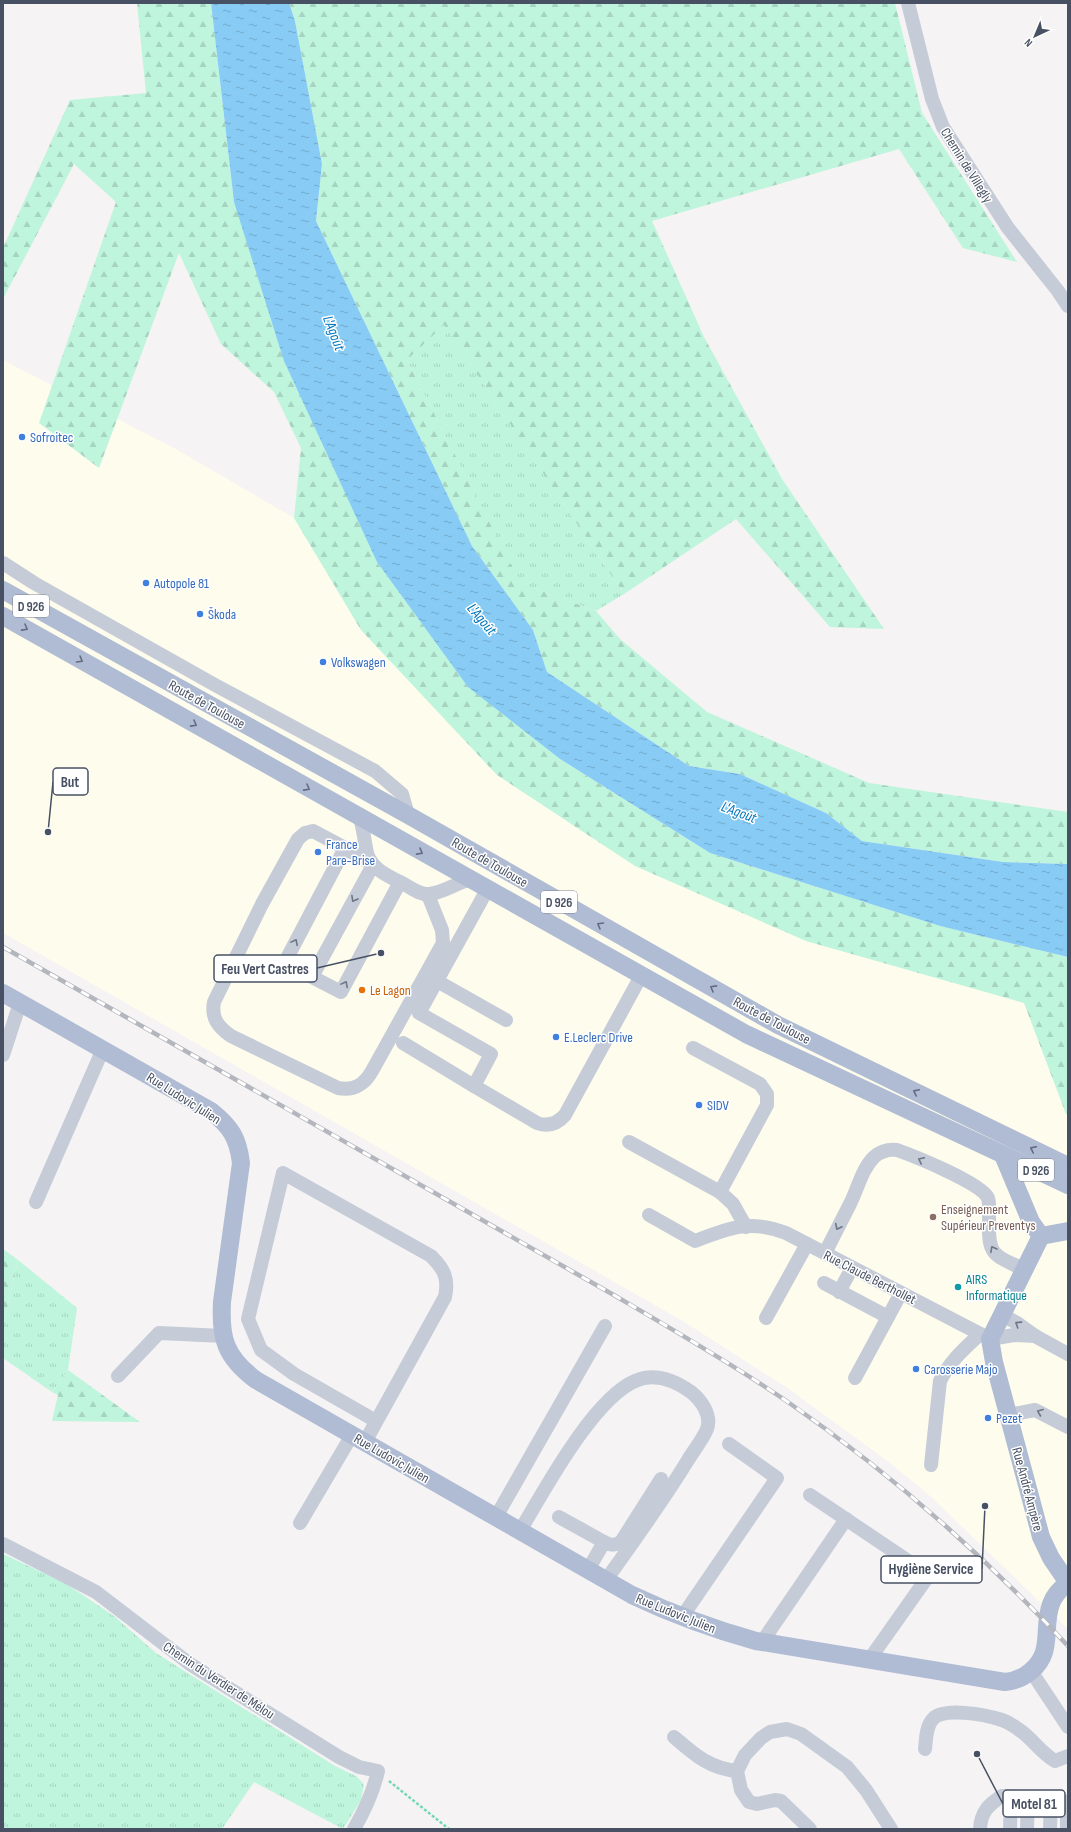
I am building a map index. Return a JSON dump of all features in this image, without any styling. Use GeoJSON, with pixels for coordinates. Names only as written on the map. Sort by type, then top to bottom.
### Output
{"type":"FeatureCollection","features":[{"type":"Feature","properties":{"kind":"main road","name":"Route de Toulouse"},"geometry":{"type":"LineString","coordinates":[[3,590],[408,814],[778,1025],[1068,1166]]}},
{"type":"Feature","properties":{"kind":"main road","name":"Route de Toulouse"},"geometry":{"type":"LineString","coordinates":[[3,616],[469,880],[746,1034],[1068,1185]]}},
{"type":"Feature","properties":{"kind":"main road","name":"Rue Ludovic Julien"},"geometry":{"type":"LineString","coordinates":[[3,993],[211,1111],[224,1121],[233,1134],[239,1148],[241,1163],[222,1302],[221,1324],[223,1336],[232,1356],[246,1373],[256,1380],[632,1595],[682,1617],[720,1631],[762,1642],[997,1682],[1013,1681],[1031,1671]]}},
{"type":"Feature","properties":{"kind":"main road"},"geometry":{"type":"LineString","coordinates":[[1003,1154],[1031,1222],[1041,1236]]}},
{"type":"Feature","properties":{"kind":"main road"},"geometry":{"type":"LineString","coordinates":[[1041,1236],[1068,1231]]}},
{"type":"Feature","properties":{"kind":"main road"},"geometry":{"type":"LineString","coordinates":[[985,1337],[1002,1315],[1041,1236]]}},
{"type":"Feature","properties":{"kind":"main road","name":"Rue André Ampère"},"geometry":{"type":"LineString","coordinates":[[985,1337],[1041,1537],[1051,1558],[1068,1583],[1058,1592],[1051,1604],[1045,1650],[1040,1661],[1031,1671]]}},
{"type":"Feature","properties":{"kind":"street","name":"Chemin de Villegly"},"geometry":{"type":"LineString","coordinates":[[908,3],[933,104],[942,126],[1001,218],[1068,306]]}},
{"type":"Feature","properties":{"kind":"street"},"geometry":{"type":"LineString","coordinates":[[3,562],[34,583],[208,681],[375,771],[402,794],[408,814]]}},
{"type":"Feature","properties":{"kind":"street"},"geometry":{"type":"LineString","coordinates":[[360,818],[366,848],[373,865]]}},
{"type":"Feature","properties":{"kind":"street"},"geometry":{"type":"LineString","coordinates":[[428,895],[442,930],[443,943],[370,1075],[362,1085],[348,1090],[338,1088],[221,1030],[215,1021],[212,1011],[214,1002],[262,904],[298,839],[306,833],[313,831],[373,865],[380,872],[418,892],[428,895],[469,880]]}},
{"type":"Feature","properties":{"kind":"street"},"geometry":{"type":"LineString","coordinates":[[345,848],[285,962],[340,992],[400,882]]}},
{"type":"Feature","properties":{"kind":"street"},"geometry":{"type":"LineString","coordinates":[[312,977],[373,865]]}},
{"type":"Feature","properties":{"kind":"street"},"geometry":{"type":"LineString","coordinates":[[474,1086],[491,1054],[419,1013],[487,890]]}},
{"type":"Feature","properties":{"kind":"street"},"geometry":{"type":"LineString","coordinates":[[403,1043],[537,1123],[543,1125],[558,1122],[565,1115],[641,976]]}},
{"type":"Feature","properties":{"kind":"street"},"geometry":{"type":"LineString","coordinates":[[437,981],[506,1020]]}},
{"type":"Feature","properties":{"kind":"street"},"geometry":{"type":"LineString","coordinates":[[3,1055],[20,1003]]}},
{"type":"Feature","properties":{"kind":"street"},"geometry":{"type":"LineString","coordinates":[[693,1048],[760,1084],[767,1094],[767,1105],[720,1192]]}},
{"type":"Feature","properties":{"kind":"street"},"geometry":{"type":"LineString","coordinates":[[36,1202],[103,1049]]}},
{"type":"Feature","properties":{"kind":"street"},"geometry":{"type":"LineString","coordinates":[[629,1142],[720,1192],[733,1204],[746,1226]]}},
{"type":"Feature","properties":{"kind":"street"},"geometry":{"type":"LineString","coordinates":[[825,1254],[851,1202],[864,1170],[876,1156],[886,1150],[897,1150],[966,1180],[983,1192],[988,1198],[989,1238],[993,1252],[1025,1270]]}},
{"type":"Feature","properties":{"kind":"street"},"geometry":{"type":"LineString","coordinates":[[300,1523],[358,1438],[376,1421],[445,1297],[448,1286],[445,1275],[439,1264],[431,1256],[283,1173],[248,1319],[261,1350],[294,1374],[376,1421]]}},
{"type":"Feature","properties":{"kind":"street","name":"Rue Claude Berthollet"},"geometry":{"type":"LineString","coordinates":[[649,1215],[695,1241],[727,1228],[754,1225],[769,1227],[807,1244],[985,1337]]}},
{"type":"Feature","properties":{"kind":"street"},"geometry":{"type":"LineString","coordinates":[[766,1318],[807,1244]]}},
{"type":"Feature","properties":{"kind":"street"},"geometry":{"type":"LineString","coordinates":[[840,1292],[852,1268]]}},
{"type":"Feature","properties":{"kind":"street"},"geometry":{"type":"LineString","coordinates":[[824,1284],[888,1317]]}},
{"type":"Feature","properties":{"kind":"street"},"geometry":{"type":"LineString","coordinates":[[855,1378],[901,1293]]}},
{"type":"Feature","properties":{"kind":"street"},"geometry":{"type":"LineString","coordinates":[[1002,1315],[1035,1336],[1068,1354]]}},
{"type":"Feature","properties":{"kind":"street"},"geometry":{"type":"LineString","coordinates":[[496,1517],[605,1326]]}},
{"type":"Feature","properties":{"kind":"street"},"geometry":{"type":"LineString","coordinates":[[118,1376],[159,1333],[223,1336]]}},
{"type":"Feature","properties":{"kind":"street"},"geometry":{"type":"LineString","coordinates":[[931,1465],[940,1381],[946,1368],[953,1359],[985,1337],[1014,1335],[1035,1336]]}},
{"type":"Feature","properties":{"kind":"street"},"geometry":{"type":"LineString","coordinates":[[520,1531],[570,1449],[597,1413],[614,1394],[635,1381],[652,1377],[668,1379],[681,1384],[696,1396],[705,1408],[708,1419],[707,1429],[679,1475],[606,1580]]}},
{"type":"Feature","properties":{"kind":"street"},"geometry":{"type":"LineString","coordinates":[[1008,1415],[1035,1410],[1068,1428]]}},
{"type":"Feature","properties":{"kind":"street"},"geometry":{"type":"LineString","coordinates":[[682,1617],[777,1478],[729,1444]]}},
{"type":"Feature","properties":{"kind":"street"},"geometry":{"type":"LineString","coordinates":[[559,1517],[610,1545],[616,1545],[621,1542],[661,1479]]}},
{"type":"Feature","properties":{"kind":"street"},"geometry":{"type":"LineString","coordinates":[[810,1495],[929,1575],[869,1660]]}},
{"type":"Feature","properties":{"kind":"street"},"geometry":{"type":"LineString","coordinates":[[762,1642],[846,1519]]}},
{"type":"Feature","properties":{"kind":"street"},"geometry":{"type":"LineString","coordinates":[[588,1570],[604,1542]]}},
{"type":"Feature","properties":{"kind":"street","name":"Chemin du Verdier de Mélou"},"geometry":{"type":"LineString","coordinates":[[3,1544],[96,1592],[190,1664],[339,1758],[359,1766],[378,1771]]}},
{"type":"Feature","properties":{"kind":"street"},"geometry":{"type":"LineString","coordinates":[[1031,1671],[1068,1727]]}},
{"type":"Feature","properties":{"kind":"street"},"geometry":{"type":"LineString","coordinates":[[925,1749],[929,1724],[932,1719],[937,1714],[961,1712],[1003,1720],[1033,1740],[1047,1757],[1055,1761],[1068,1756]]}},
{"type":"Feature","properties":{"kind":"street"},"geometry":{"type":"LineString","coordinates":[[810,1829],[781,1801],[774,1800],[757,1804],[749,1802],[741,1790],[737,1771],[745,1755],[761,1738],[770,1732],[787,1729],[801,1734],[847,1767],[866,1790],[891,1829]]}},
{"type":"Feature","properties":{"kind":"street"},"geometry":{"type":"LineString","coordinates":[[674,1737],[706,1763],[717,1768],[737,1771]]}},
{"type":"Feature","properties":{"kind":"street"},"geometry":{"type":"LineString","coordinates":[[354,1829],[366,1809],[374,1789],[378,1771]]}},
{"type":"Feature","properties":{"kind":"street"},"geometry":{"type":"LineString","coordinates":[[980,1829],[980,1820],[984,1810],[1002,1796],[1068,1802],[1067,1829]]}},
{"type":"Feature","properties":{"kind":"street"},"geometry":{"type":"LineString","coordinates":[[1010,1829],[1011,1797]]}},
{"type":"Feature","properties":{"kind":"street"},"geometry":{"type":"LineString","coordinates":[[1027,1829],[1028,1798]]}},
{"type":"Feature","properties":{"kind":"street"},"geometry":{"type":"LineString","coordinates":[[1050,1829],[1051,1800]]}},
{"type":"Feature","properties":{"kind":"path"},"geometry":{"type":"LineString","coordinates":[[378,1771],[449,1829]]}},
{"type":"Feature","properties":{"kind":"shaded area"},"geometry":{"type":"Polygon","coordinates":[[[3,360],[174,448],[294,518],[420,673],[1068,984],[1068,1629],[930,1496],[890,1463],[786,1387],[681,1320],[3,933],[3,360]]]}},
{"type":"Feature","properties":{"kind":"green space"},"geometry":{"type":"Polygon","coordinates":[[[137,3],[211,3],[234,202],[377,562],[468,686],[560,759],[710,853],[940,926],[1068,957],[1068,1115],[1066,1114],[1024,1003],[806,941],[635,866],[497,775],[361,630],[294,518],[301,448],[274,392],[221,344],[179,253],[99,468],[39,423],[116,202],[74,164],[3,299],[3,248],[70,100],[146,93],[137,3]]]}},
{"type":"Feature","properties":{"kind":"green space"},"geometry":{"type":"Polygon","coordinates":[[[289,3],[895,3],[922,113],[1017,262],[963,248],[899,149],[652,221],[704,337],[782,479],[884,629],[830,627],[736,519],[624,594],[444,325],[407,360],[520,583],[596,611],[620,639],[707,712],[869,783],[1068,812],[1068,864],[1003,862],[862,841],[826,813],[740,774],[689,766],[547,672],[533,630],[472,546],[316,221],[322,164],[295,21],[289,3]]]}},
{"type":"Feature","properties":{"kind":"green space"},"geometry":{"type":"Polygon","coordinates":[[[444,324],[624,594],[596,611],[519,583],[407,360],[444,324]]]}},
{"type":"Feature","properties":{"kind":"green space"},"geometry":{"type":"Polygon","coordinates":[[[3,1249],[18,1260],[3,1327],[3,1249]]]}},
{"type":"Feature","properties":{"kind":"green space"},"geometry":{"type":"Polygon","coordinates":[[[18,1260],[77,1308],[68,1370],[52,1392],[3,1358],[3,1327],[18,1260]]]}},
{"type":"Feature","properties":{"kind":"green space"},"geometry":{"type":"Polygon","coordinates":[[[68,1370],[140,1422],[52,1421],[58,1395],[52,1392],[68,1370]]]}},
{"type":"Feature","properties":{"kind":"green space"},"geometry":{"type":"Polygon","coordinates":[[[3,1554],[65,1583],[114,1616],[156,1653],[335,1766],[356,1776],[364,1784],[361,1800],[343,1829],[254,1782],[222,1829],[3,1829],[3,1554]]]}},
{"type":"Feature","properties":{"kind":"water","name":"L'Agoût"},"geometry":{"type":"Polygon","coordinates":[[[211,3],[289,3],[295,21],[322,164],[316,221],[472,546],[533,630],[547,672],[689,766],[740,774],[826,813],[862,841],[1003,862],[1068,864],[1068,957],[940,926],[710,853],[560,759],[468,687],[377,562],[284,361],[234,202],[211,3]]]}},
{"type":"Feature","properties":{"kind":"railway"},"geometry":{"type":"LineString","coordinates":[[3,947],[612,1294],[764,1386],[861,1455],[933,1515],[968,1546],[1036,1612],[1068,1646]]}},
{"type":"Feature","properties":{"kind":"place","name":"Sofroitec"},"geometry":{"type":"Point","coordinates":[22,437]}},
{"type":"Feature","properties":{"kind":"place","name":"Autopole 81"},"geometry":{"type":"Point","coordinates":[146,583]}},
{"type":"Feature","properties":{"kind":"place","name":"Škoda"},"geometry":{"type":"Point","coordinates":[200,614]}},
{"type":"Feature","properties":{"kind":"place","name":"Volkswagen"},"geometry":{"type":"Point","coordinates":[323,662]}},
{"type":"Feature","properties":{"kind":"place","name":"But"},"geometry":{"type":"Point","coordinates":[48,832]}},
{"type":"Feature","properties":{"kind":"place","name":"France Pare-Brise"},"geometry":{"type":"Point","coordinates":[318,852]}},
{"type":"Feature","properties":{"kind":"place","name":"Feu Vert Castres"},"geometry":{"type":"Point","coordinates":[381,953]}},
{"type":"Feature","properties":{"kind":"place","name":"Le Lagon"},"geometry":{"type":"Point","coordinates":[362,990]}},
{"type":"Feature","properties":{"kind":"place","name":"E.Leclerc Drive"},"geometry":{"type":"Point","coordinates":[556,1037]}},
{"type":"Feature","properties":{"kind":"place","name":"SIDV"},"geometry":{"type":"Point","coordinates":[699,1105]}},
{"type":"Feature","properties":{"kind":"place","name":"Enseignement Supérieur Preventys"},"geometry":{"type":"Point","coordinates":[933,1217]}},
{"type":"Feature","properties":{"kind":"place","name":"AIRS Informatique"},"geometry":{"type":"Point","coordinates":[958,1287]}},
{"type":"Feature","properties":{"kind":"place","name":"Carosserie Majo"},"geometry":{"type":"Point","coordinates":[916,1369]}},
{"type":"Feature","properties":{"kind":"place","name":"Pezet"},"geometry":{"type":"Point","coordinates":[988,1418]}},
{"type":"Feature","properties":{"kind":"place","name":"Hygiène Service"},"geometry":{"type":"Point","coordinates":[985,1506]}},
{"type":"Feature","properties":{"kind":"place","name":"Motel 81"},"geometry":{"type":"Point","coordinates":[977,1754]}}]}
